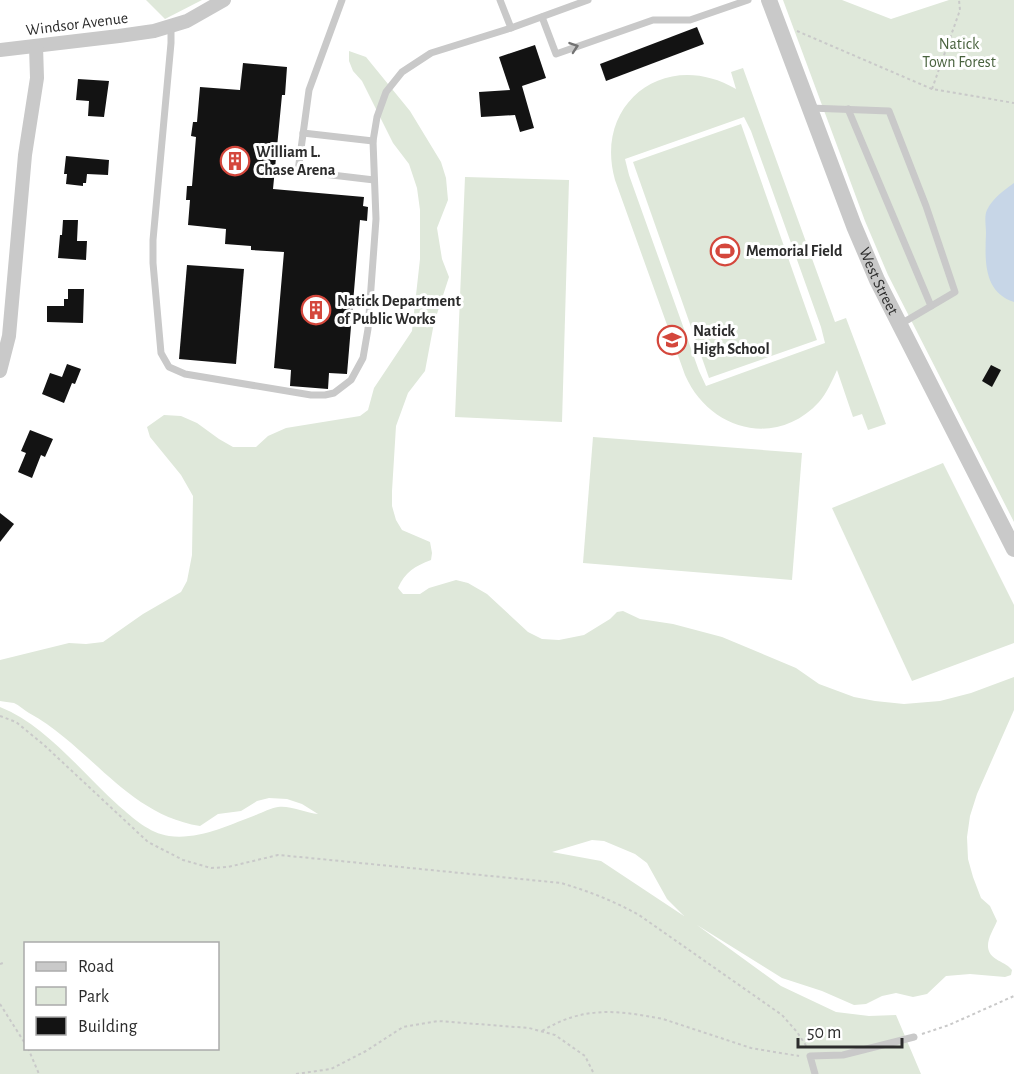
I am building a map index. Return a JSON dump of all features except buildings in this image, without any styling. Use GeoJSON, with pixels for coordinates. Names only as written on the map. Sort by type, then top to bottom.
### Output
{"type":"FeatureCollection","features":[{"type":"Feature","properties":{"kind":"street","name":"Windsor Avenue"},"geometry":{"type":"LineString","coordinates":[[0,50],[128,35],[171,26],[203,13],[224,0]]}},
{"type":"Feature","properties":{"kind":"street","name":"West Street"},"geometry":{"type":"LineString","coordinates":[[769,0],[862,243],[899,325],[1014,549]]}},
{"type":"Feature","properties":{"kind":"street"},"geometry":{"type":"LineString","coordinates":[[0,371],[9,336],[25,155],[37,78],[36,46]]}},
{"type":"Feature","properties":{"kind":"lane"},"geometry":{"type":"LineString","coordinates":[[342,0],[309,90],[298,171],[374,180]]}},
{"type":"Feature","properties":{"kind":"lane"},"geometry":{"type":"LineString","coordinates":[[500,0],[511,28]]}},
{"type":"Feature","properties":{"kind":"lane"},"geometry":{"type":"LineString","coordinates":[[171,26],[153,251],[161,353],[169,367],[185,374],[298,394],[325,395],[342,388],[351,380],[363,358],[368,329],[376,219],[373,141],[380,104],[393,81],[402,72],[431,53],[511,28],[588,0]]}},
{"type":"Feature","properties":{"kind":"lane"},"geometry":{"type":"LineString","coordinates":[[542,17],[555,54],[653,20],[690,20],[748,0]]}},
{"type":"Feature","properties":{"kind":"lane"},"geometry":{"type":"LineString","coordinates":[[810,108],[889,111],[926,206],[955,292],[899,325]]}},
{"type":"Feature","properties":{"kind":"lane"},"geometry":{"type":"LineString","coordinates":[[848,109],[932,306]]}},
{"type":"Feature","properties":{"kind":"lane"},"geometry":{"type":"LineString","coordinates":[[303,133],[373,141]]}},
{"type":"Feature","properties":{"kind":"lane"},"geometry":{"type":"LineString","coordinates":[[815,1074],[810,1056],[843,1055],[914,1037]]}},
{"type":"Feature","properties":{"kind":"path"},"geometry":{"type":"LineString","coordinates":[[932,89],[960,10],[959,0]]}},
{"type":"Feature","properties":{"kind":"path"},"geometry":{"type":"LineString","coordinates":[[778,23],[932,89],[1014,103]]}},
{"type":"Feature","properties":{"kind":"path"},"geometry":{"type":"LineString","coordinates":[[0,716],[16,722],[44,745],[148,842],[196,865],[211,868],[228,867],[278,855],[561,883],[612,902],[639,915],[782,1015],[805,1042],[810,1056],[790,1055],[751,1047],[649,1016],[592,1012],[573,1016],[542,1031]]}},
{"type":"Feature","properties":{"kind":"path"},"geometry":{"type":"LineString","coordinates":[[914,1037],[950,1025],[1014,996]]}},
{"type":"Feature","properties":{"kind":"path"},"geometry":{"type":"LineString","coordinates":[[0,1004],[24,1042]]}},
{"type":"Feature","properties":{"kind":"path"},"geometry":{"type":"LineString","coordinates":[[296,1074],[331,1069],[403,1028],[438,1021],[542,1031],[555,1035],[585,1056],[594,1074]]}},
{"type":"Feature","properties":{"kind":"path"},"geometry":{"type":"LineString","coordinates":[[28,1050],[39,1074]]}},
{"type":"Feature","properties":{"kind":"green space"},"geometry":{"type":"Polygon","coordinates":[[[146,0],[202,0],[165,19],[146,0]]]}},
{"type":"Feature","properties":{"kind":"green space","name":"Natick Town Forest"},"geometry":{"type":"Polygon","coordinates":[[[783,0],[842,0],[891,19],[949,0],[1014,0],[1014,522],[888,275],[865,221],[783,0]]]}},
{"type":"Feature","properties":{"kind":"green space"},"geometry":{"type":"Polygon","coordinates":[[[349,51],[366,57],[410,111],[441,162],[446,178],[448,200],[437,228],[442,259],[449,277],[434,323],[425,371],[408,393],[396,426],[392,491],[392,506],[402,530],[430,542],[432,553],[431,560],[415,567],[404,578],[398,588],[403,594],[420,594],[429,588],[456,580],[468,583],[487,594],[528,632],[542,639],[559,640],[584,635],[617,612],[623,611],[640,619],[673,624],[722,637],[796,668],[819,684],[854,697],[875,701],[904,704],[940,701],[971,693],[1014,677],[1014,710],[977,794],[970,816],[967,837],[968,859],[973,877],[981,898],[990,906],[997,921],[990,936],[989,951],[991,955],[1012,970],[1011,975],[1005,977],[970,974],[946,976],[927,994],[913,997],[896,993],[882,996],[866,1004],[854,1005],[822,991],[782,978],[697,925],[781,986],[836,1012],[869,1016],[896,1015],[921,1074],[0,1074],[0,707],[33,726],[63,751],[130,815],[148,828],[162,834],[180,837],[203,834],[278,807],[318,814],[302,804],[287,799],[269,798],[257,801],[241,811],[218,814],[200,826],[174,819],[151,808],[110,778],[51,727],[16,704],[0,701],[0,660],[69,643],[103,642],[143,614],[181,592],[187,581],[192,555],[193,496],[181,475],[150,437],[147,427],[164,415],[181,416],[197,423],[233,447],[256,447],[268,436],[286,428],[360,416],[368,410],[374,388],[412,331],[420,259],[420,210],[417,188],[409,164],[393,143],[362,81],[353,71],[349,61],[349,51]],[[592,840],[552,852],[601,861],[684,916],[667,899],[647,863],[635,854],[604,841],[592,840]]]}},
{"type":"Feature","properties":{"kind":"green space"},"geometry":{"type":"Polygon","coordinates":[[[743,68],[835,322],[846,318],[886,424],[868,430],[862,414],[853,417],[837,370],[822,398],[802,417],[783,425],[764,429],[745,427],[727,420],[710,409],[696,394],[685,375],[615,180],[611,152],[615,127],[625,106],[641,90],[662,79],[685,75],[710,78],[736,89],[731,72],[743,68]],[[744,117],[625,159],[706,386],[825,343],[751,131],[744,117]]]}},
{"type":"Feature","properties":{"kind":"green space","name":"Memorial Field"},"geometry":{"type":"Polygon","coordinates":[[[741,124],[817,340],[709,378],[633,162],[741,124]]]}},
{"type":"Feature","properties":{"kind":"green space"},"geometry":{"type":"Polygon","coordinates":[[[465,177],[569,180],[562,422],[455,417],[465,177]]]}},
{"type":"Feature","properties":{"kind":"green space"},"geometry":{"type":"Polygon","coordinates":[[[593,437],[802,453],[792,580],[583,563],[593,437]]]}},
{"type":"Feature","properties":{"kind":"green space"},"geometry":{"type":"Polygon","coordinates":[[[943,463],[1014,605],[1014,643],[912,681],[832,508],[943,463]]]}},
{"type":"Feature","properties":{"kind":"water"},"geometry":{"type":"Polygon","coordinates":[[[1014,183],[1014,302],[996,291],[991,283],[986,264],[985,218],[992,202],[1014,183]]]}},
{"type":"Feature","properties":{"kind":"place","name":"William L. Chase Arena"},"geometry":{"type":"Point","coordinates":[235,161]}},
{"type":"Feature","properties":{"kind":"place","name":"Memorial Field"},"geometry":{"type":"Point","coordinates":[725,251]}},
{"type":"Feature","properties":{"kind":"place","name":"Natick Department of Public Works"},"geometry":{"type":"Point","coordinates":[316,310]}},
{"type":"Feature","properties":{"kind":"place","name":"Natick High School"},"geometry":{"type":"Point","coordinates":[672,340]}}]}
